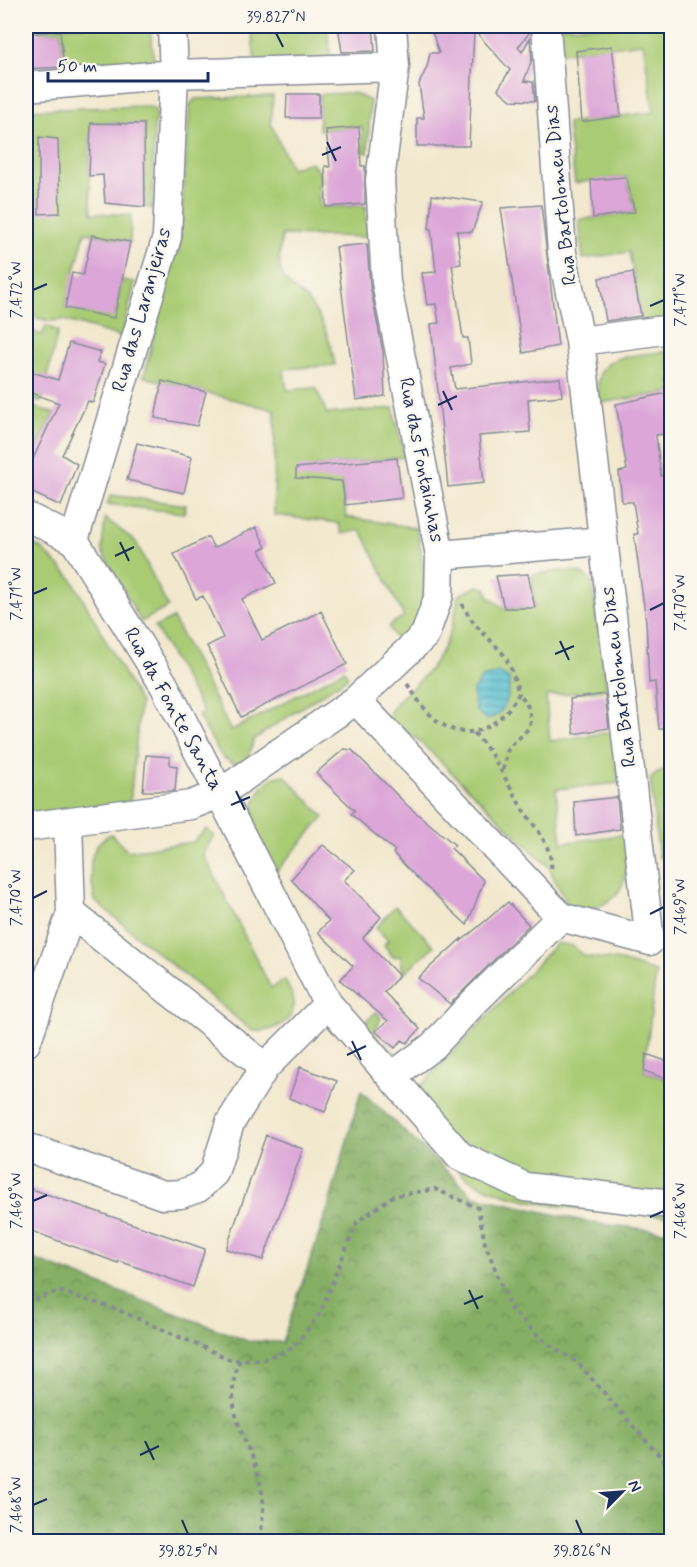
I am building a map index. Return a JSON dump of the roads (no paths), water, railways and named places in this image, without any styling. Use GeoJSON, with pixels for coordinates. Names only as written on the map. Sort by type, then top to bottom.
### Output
{"type":"FeatureCollection","features":[{"type":"Feature","properties":{"kind":"street","name":"Rua das Laranjeiras"},"geometry":{"type":"LineString","coordinates":[[74,540],[167,237],[174,74],[172,26]]}},
{"type":"Feature","properties":{"kind":"street","name":"Rua das Fontainhas"},"geometry":{"type":"LineString","coordinates":[[26,827],[191,805],[219,794],[356,700],[394,667],[425,635],[439,595],[440,555],[386,282],[380,180],[394,67],[392,26]]}},
{"type":"Feature","properties":{"kind":"street","name":"Rua Bartolomeu Dias"},"geometry":{"type":"LineString","coordinates":[[546,26],[562,253],[580,341],[603,541],[661,944],[561,917]]}},
{"type":"Feature","properties":{"kind":"street"},"geometry":{"type":"LineString","coordinates":[[26,87],[174,74],[394,67]]}},
{"type":"Feature","properties":{"kind":"street"},"geometry":{"type":"LineString","coordinates":[[580,341],[672,329]]}},
{"type":"Feature","properties":{"kind":"street"},"geometry":{"type":"LineString","coordinates":[[26,516],[74,540]]}},
{"type":"Feature","properties":{"kind":"street","name":"Rua da Fonte Santa"},"geometry":{"type":"LineString","coordinates":[[74,540],[164,685],[328,1004],[460,1156],[525,1187],[672,1204]]}},
{"type":"Feature","properties":{"kind":"street"},"geometry":{"type":"LineString","coordinates":[[440,555],[603,541]]}},
{"type":"Feature","properties":{"kind":"street"},"geometry":{"type":"LineString","coordinates":[[356,700],[561,917],[473,1003],[433,1046],[392,1076]]}},
{"type":"Feature","properties":{"kind":"street"},"geometry":{"type":"LineString","coordinates":[[26,1043],[71,914],[68,822]]}},
{"type":"Feature","properties":{"kind":"street"},"geometry":{"type":"LineString","coordinates":[[71,914],[265,1067]]}},
{"type":"Feature","properties":{"kind":"street"},"geometry":{"type":"LineString","coordinates":[[26,1147],[163,1195],[181,1194],[198,1188],[214,1173],[230,1123],[265,1067],[328,1004]]}},
{"type":"Feature","properties":{"kind":"water"},"geometry":{"type":"Polygon","coordinates":[[[499,673],[509,679],[509,692],[503,709],[487,720],[475,710],[473,690],[482,678],[499,673]]]}}]}
